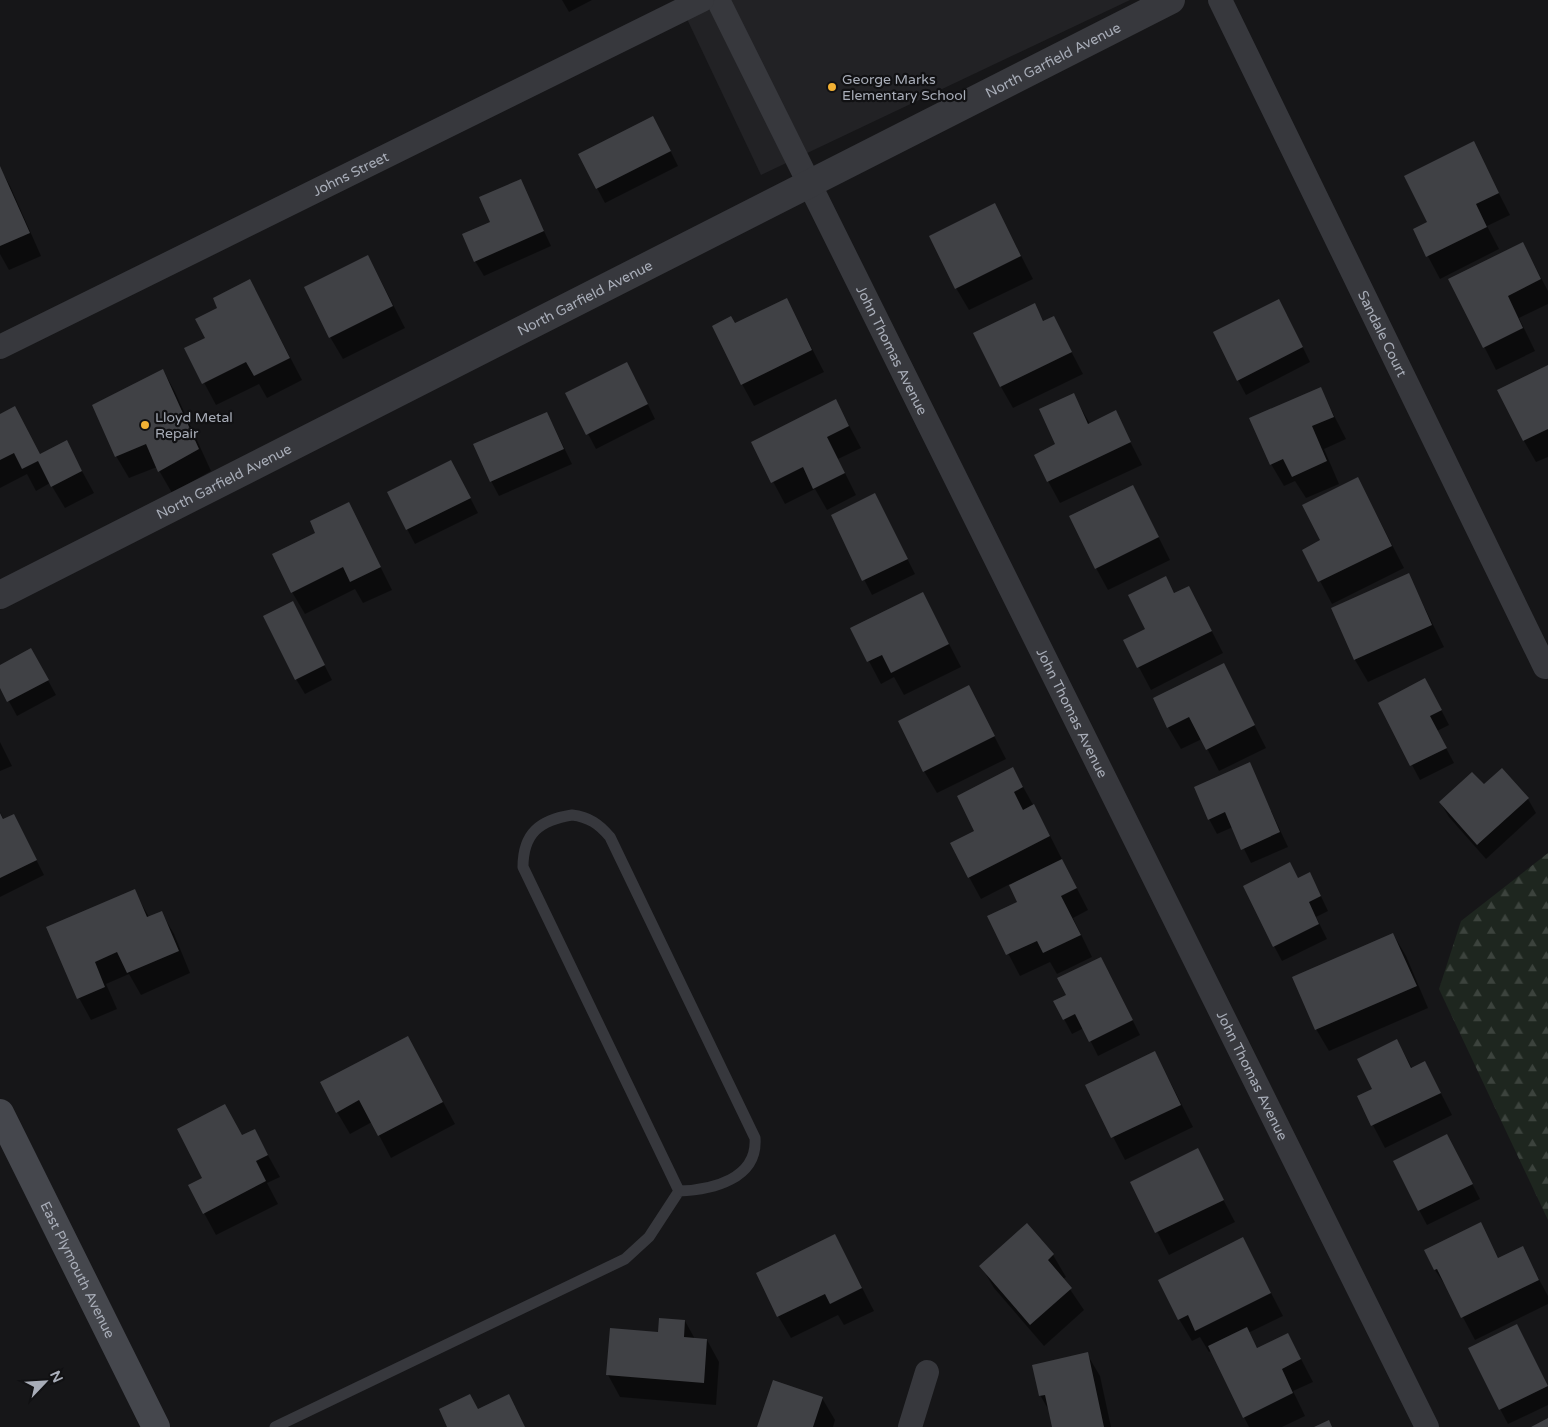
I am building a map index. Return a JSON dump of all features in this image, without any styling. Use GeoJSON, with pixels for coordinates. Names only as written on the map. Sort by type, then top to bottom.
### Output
{"type":"FeatureCollection","features":[{"type":"Feature","properties":{"kind":"main road","name":"East Plymouth Avenue"},"geometry":{"type":"LineString","coordinates":[[0,1113],[156,1427]]}},
{"type":"Feature","properties":{"kind":"street","name":"Johns Street"},"geometry":{"type":"LineString","coordinates":[[0,347],[702,0]]}},
{"type":"Feature","properties":{"kind":"street","name":"John Thomas Avenue"},"geometry":{"type":"LineString","coordinates":[[718,0],[1427,1427]]}},
{"type":"Feature","properties":{"kind":"street","name":"North Garfield Avenue"},"geometry":{"type":"LineString","coordinates":[[0,595],[1171,0]]}},
{"type":"Feature","properties":{"kind":"street","name":"Sandale Court"},"geometry":{"type":"LineString","coordinates":[[1220,0],[1545,667]]}},
{"type":"Feature","properties":{"kind":"street"},"geometry":{"type":"LineString","coordinates":[[910,1427],[927,1372]]}},
{"type":"Feature","properties":{"kind":"lane"},"geometry":{"type":"LineString","coordinates":[[275,1427],[625,1259],[649,1237],[679,1191],[710,1187],[724,1182],[745,1171],[753,1158],[756,1149],[755,1138],[610,837],[601,826],[584,816],[557,817],[539,826],[528,838],[523,853],[523,867],[679,1191]]}},
{"type":"Feature","properties":{"kind":"shaded area","name":"George Marks Elementary School"},"geometry":{"type":"Polygon","coordinates":[[[678,0],[1130,0],[761,175],[678,0]]]}},
{"type":"Feature","properties":{"kind":"green space"},"geometry":{"type":"Polygon","coordinates":[[[1548,853],[1548,1220],[1439,989],[1461,921],[1548,853]]]}},
{"type":"Feature","properties":{"kind":"building"},"geometry":{"type":"Polygon","coordinates":[[[653,116],[671,151],[596,189],[578,154],[653,116]]]}},
{"type":"Feature","properties":{"kind":"building"},"geometry":{"type":"Polygon","coordinates":[[[1474,141],[1499,193],[1476,204],[1487,227],[1426,257],[1413,229],[1427,222],[1404,176],[1474,141]]]}},
{"type":"Feature","properties":{"kind":"building"},"geometry":{"type":"Polygon","coordinates":[[[0,166],[30,233],[0,246],[0,166]]]}},
{"type":"Feature","properties":{"kind":"building"},"geometry":{"type":"Polygon","coordinates":[[[521,179],[544,231],[474,262],[462,234],[490,222],[479,197],[521,179]]]}},
{"type":"Feature","properties":{"kind":"building"},"geometry":{"type":"Polygon","coordinates":[[[995,203],[1021,256],[955,289],[929,236],[995,203]]]}},
{"type":"Feature","properties":{"kind":"building"},"geometry":{"type":"Polygon","coordinates":[[[1523,242],[1541,279],[1508,296],[1523,328],[1483,348],[1448,279],[1523,242]]]}},
{"type":"Feature","properties":{"kind":"building"},"geometry":{"type":"Polygon","coordinates":[[[368,255],[393,306],[329,338],[304,287],[368,255]]]}},
{"type":"Feature","properties":{"kind":"building"},"geometry":{"type":"Polygon","coordinates":[[[250,279],[290,358],[254,376],[246,362],[202,384],[184,348],[205,338],[195,319],[217,308],[213,298],[250,279]]]}},
{"type":"Feature","properties":{"kind":"building"},"geometry":{"type":"Polygon","coordinates":[[[787,298],[812,350],[741,385],[712,326],[731,316],[735,323],[787,298]]]}},
{"type":"Feature","properties":{"kind":"building"},"geometry":{"type":"Polygon","coordinates":[[[1279,299],[1303,347],[1237,381],[1213,332],[1279,299]]]}},
{"type":"Feature","properties":{"kind":"building"},"geometry":{"type":"Polygon","coordinates":[[[1035,303],[1043,321],[1054,316],[1072,352],[1000,387],[973,333],[1035,303]]]}},
{"type":"Feature","properties":{"kind":"building"},"geometry":{"type":"Polygon","coordinates":[[[627,362],[648,404],[586,435],[565,393],[627,362]]]}},
{"type":"Feature","properties":{"kind":"building"},"geometry":{"type":"Polygon","coordinates":[[[1548,365],[1548,429],[1523,441],[1497,390],[1548,365]]]}},
{"type":"Feature","properties":{"kind":"building","name":"Lloyd Metal Repair"},"geometry":{"type":"Polygon","coordinates":[[[163,369],[199,449],[158,472],[146,444],[115,457],[92,405],[163,369]]]}},
{"type":"Feature","properties":{"kind":"building"},"geometry":{"type":"Polygon","coordinates":[[[1321,387],[1334,417],[1312,426],[1327,461],[1292,477],[1283,459],[1270,465],[1249,418],[1321,387]]]}},
{"type":"Feature","properties":{"kind":"building"},"geometry":{"type":"Polygon","coordinates":[[[1074,393],[1088,424],[1116,410],[1131,442],[1047,482],[1034,455],[1055,444],[1039,409],[1074,393]]]}},
{"type":"Feature","properties":{"kind":"building"},"geometry":{"type":"Polygon","coordinates":[[[836,399],[849,426],[827,437],[845,473],[813,489],[803,467],[771,483],[751,442],[836,399]]]}},
{"type":"Feature","properties":{"kind":"building"},"geometry":{"type":"Polygon","coordinates":[[[15,406],[40,454],[67,440],[82,471],[51,487],[38,461],[22,469],[14,453],[0,460],[0,414],[15,406]]]}},
{"type":"Feature","properties":{"kind":"building"},"geometry":{"type":"Polygon","coordinates":[[[547,412],[564,449],[490,482],[473,444],[547,412]]]}},
{"type":"Feature","properties":{"kind":"building"},"geometry":{"type":"Polygon","coordinates":[[[451,460],[471,498],[406,530],[387,492],[451,460]]]}},
{"type":"Feature","properties":{"kind":"building"},"geometry":{"type":"Polygon","coordinates":[[[1358,477],[1392,546],[1318,582],[1302,550],[1320,540],[1302,505],[1358,477]]]}},
{"type":"Feature","properties":{"kind":"building"},"geometry":{"type":"Polygon","coordinates":[[[1133,485],[1159,537],[1095,569],[1069,516],[1133,485]]]}},
{"type":"Feature","properties":{"kind":"building"},"geometry":{"type":"Polygon","coordinates":[[[875,493],[908,559],[862,581],[831,515],[875,493]]]}},
{"type":"Feature","properties":{"kind":"building"},"geometry":{"type":"Polygon","coordinates":[[[349,502],[381,567],[350,582],[343,567],[291,593],[272,554],[315,533],[310,521],[349,502]]]}},
{"type":"Feature","properties":{"kind":"building"},"geometry":{"type":"Polygon","coordinates":[[[1409,573],[1432,625],[1354,660],[1331,608],[1409,573]]]}},
{"type":"Feature","properties":{"kind":"building"},"geometry":{"type":"Polygon","coordinates":[[[1166,576],[1174,593],[1189,586],[1212,631],[1137,668],[1123,640],[1145,629],[1128,595],[1166,576]]]}},
{"type":"Feature","properties":{"kind":"building"},"geometry":{"type":"Polygon","coordinates":[[[923,592],[949,644],[891,673],[882,655],[867,662],[850,628],[923,592]]]}},
{"type":"Feature","properties":{"kind":"building"},"geometry":{"type":"Polygon","coordinates":[[[293,601],[325,665],[295,680],[263,616],[293,601]]]}},
{"type":"Feature","properties":{"kind":"building"},"geometry":{"type":"Polygon","coordinates":[[[31,648],[49,680],[7,702],[0,688],[0,665],[31,648]]]}},
{"type":"Feature","properties":{"kind":"building"},"geometry":{"type":"Polygon","coordinates":[[[1224,663],[1255,725],[1206,750],[1189,717],[1167,728],[1153,698],[1224,663]]]}},
{"type":"Feature","properties":{"kind":"building"},"geometry":{"type":"Polygon","coordinates":[[[1425,678],[1442,710],[1430,716],[1447,748],[1410,766],[1378,703],[1425,678]]]}},
{"type":"Feature","properties":{"kind":"building"},"geometry":{"type":"Polygon","coordinates":[[[969,685],[995,736],[923,772],[898,721],[969,685]]]}},
{"type":"Feature","properties":{"kind":"building"},"geometry":{"type":"Polygon","coordinates":[[[1250,762],[1280,832],[1241,850],[1225,812],[1208,820],[1194,787],[1250,762]]]}},
{"type":"Feature","properties":{"kind":"building"},"geometry":{"type":"Polygon","coordinates":[[[1013,767],[1023,787],[1014,792],[1023,810],[1034,804],[1050,836],[968,878],[950,843],[974,831],[957,796],[1013,767]]]}},
{"type":"Feature","properties":{"kind":"building"},"geometry":{"type":"Polygon","coordinates":[[[1502,768],[1529,798],[1477,845],[1439,802],[1472,772],[1484,784],[1502,768]]]}},
{"type":"Feature","properties":{"kind":"building"},"geometry":{"type":"Polygon","coordinates":[[[0,813],[3,819],[14,814],[37,860],[0,878],[0,813]]]}},
{"type":"Feature","properties":{"kind":"building"},"geometry":{"type":"Polygon","coordinates":[[[1062,859],[1077,888],[1061,896],[1081,935],[1043,953],[1037,941],[1006,955],[987,916],[1017,902],[1009,885],[1062,859]]]}},
{"type":"Feature","properties":{"kind":"building"},"geometry":{"type":"Polygon","coordinates":[[[1290,862],[1298,878],[1310,872],[1321,896],[1309,902],[1319,924],[1273,947],[1243,886],[1290,862]]]}},
{"type":"Feature","properties":{"kind":"building"},"geometry":{"type":"Polygon","coordinates":[[[135,889],[147,917],[162,911],[179,951],[127,973],[117,952],[95,962],[105,987],[77,999],[46,927],[135,889]]]}},
{"type":"Feature","properties":{"kind":"building"},"geometry":{"type":"Polygon","coordinates":[[[1393,933],[1417,986],[1315,1030],[1292,977],[1393,933]]]}},
{"type":"Feature","properties":{"kind":"building"},"geometry":{"type":"Polygon","coordinates":[[[1101,957],[1133,1020],[1089,1042],[1075,1014],[1063,1020],[1053,1001],[1066,995],[1057,978],[1101,957]]]}},
{"type":"Feature","properties":{"kind":"building"},"geometry":{"type":"Polygon","coordinates":[[[408,1036],[443,1102],[378,1136],[359,1100],[336,1113],[320,1082],[408,1036]]]}},
{"type":"Feature","properties":{"kind":"building"},"geometry":{"type":"Polygon","coordinates":[[[1397,1039],[1411,1068],[1425,1061],[1441,1093],[1371,1126],[1357,1096],[1372,1089],[1357,1059],[1397,1039]]]}},
{"type":"Feature","properties":{"kind":"building"},"geometry":{"type":"Polygon","coordinates":[[[1155,1051],[1181,1105],[1111,1138],[1085,1085],[1155,1051]]]}},
{"type":"Feature","properties":{"kind":"building"},"geometry":{"type":"Polygon","coordinates":[[[225,1104],[242,1135],[255,1129],[268,1155],[256,1161],[266,1181],[203,1214],[188,1185],[202,1178],[177,1129],[225,1104]]]}},
{"type":"Feature","properties":{"kind":"building"},"geometry":{"type":"Polygon","coordinates":[[[1447,1134],[1473,1184],[1418,1211],[1393,1161],[1447,1134]]]}},
{"type":"Feature","properties":{"kind":"building"},"geometry":{"type":"Polygon","coordinates":[[[1198,1148],[1224,1200],[1155,1233],[1130,1182],[1198,1148]]]}},
{"type":"Feature","properties":{"kind":"building"},"geometry":{"type":"Polygon","coordinates":[[[1481,1222],[1498,1258],[1523,1246],[1539,1280],[1461,1318],[1437,1269],[1434,1270],[1424,1250],[1481,1222]]]}},
{"type":"Feature","properties":{"kind":"building"},"geometry":{"type":"Polygon","coordinates":[[[1027,1223],[1054,1254],[1048,1260],[1072,1288],[1030,1325],[979,1266],[1027,1223]]]}},
{"type":"Feature","properties":{"kind":"building"},"geometry":{"type":"Polygon","coordinates":[[[835,1234],[862,1288],[830,1304],[825,1294],[777,1317],[756,1273],[835,1234]]]}},
{"type":"Feature","properties":{"kind":"building"},"geometry":{"type":"Polygon","coordinates":[[[1243,1237],[1271,1293],[1195,1331],[1188,1315],[1178,1320],[1158,1280],[1243,1237]]]}},
{"type":"Feature","properties":{"kind":"building"},"geometry":{"type":"Polygon","coordinates":[[[659,1318],[685,1320],[684,1337],[707,1339],[704,1383],[606,1375],[610,1328],[658,1332],[659,1318]]]}},
{"type":"Feature","properties":{"kind":"building"},"geometry":{"type":"Polygon","coordinates":[[[1517,1324],[1548,1386],[1499,1410],[1468,1348],[1517,1324]]]}},
{"type":"Feature","properties":{"kind":"building"},"geometry":{"type":"Polygon","coordinates":[[[1247,1327],[1257,1348],[1288,1333],[1301,1359],[1282,1369],[1293,1393],[1243,1418],[1208,1346],[1247,1327]]]}},
{"type":"Feature","properties":{"kind":"building"},"geometry":{"type":"Polygon","coordinates":[[[1088,1352],[1104,1427],[1052,1427],[1045,1395],[1039,1396],[1032,1365],[1088,1352]]]}},
{"type":"Feature","properties":{"kind":"building"},"geometry":{"type":"Polygon","coordinates":[[[773,1380],[823,1397],[813,1427],[757,1427],[773,1380]]]}},
{"type":"Feature","properties":{"kind":"building"},"geometry":{"type":"Polygon","coordinates":[[[470,1394],[478,1409],[509,1394],[525,1427],[447,1427],[439,1409],[470,1394]]]}},
{"type":"Feature","properties":{"kind":"building"},"geometry":{"type":"Polygon","coordinates":[[[1548,1418],[1548,1427],[1531,1427],[1548,1418]]]}},
{"type":"Feature","properties":{"kind":"building"},"geometry":{"type":"Polygon","coordinates":[[[1329,1420],[1332,1427],[1314,1427],[1329,1420]]]}},
{"type":"Feature","properties":{"kind":"place","name":"George Marks Elementary School"},"geometry":{"type":"Point","coordinates":[832,87]}},
{"type":"Feature","properties":{"kind":"place","name":"Lloyd Metal Repair"},"geometry":{"type":"Point","coordinates":[145,425]}}]}
